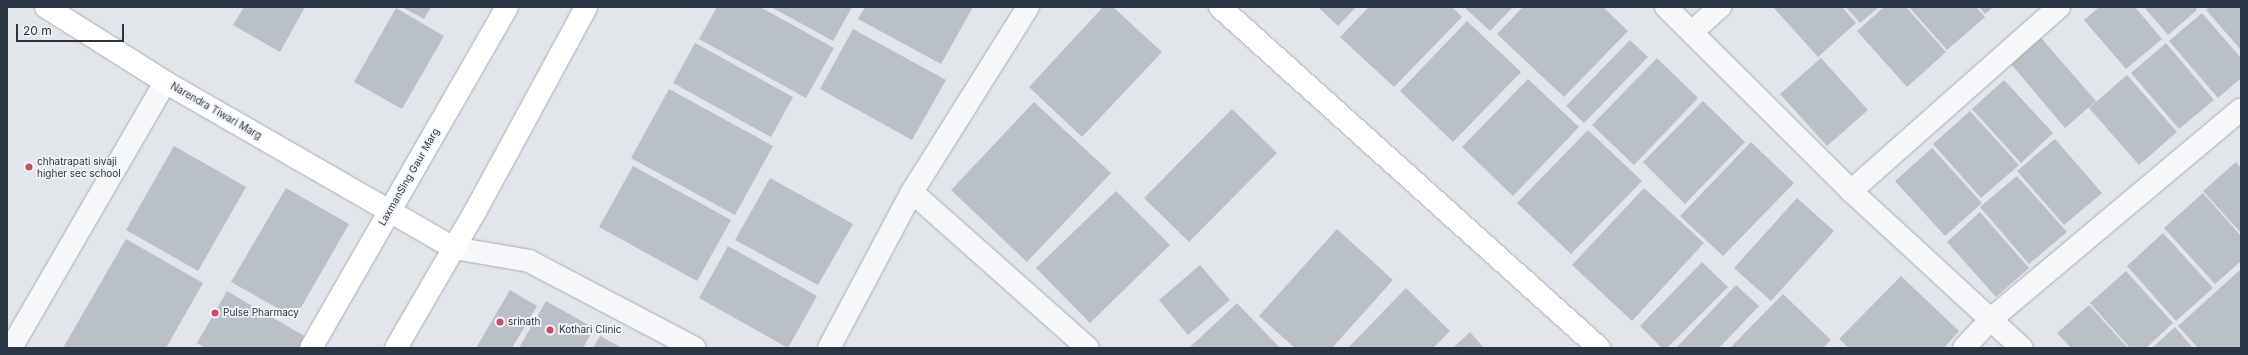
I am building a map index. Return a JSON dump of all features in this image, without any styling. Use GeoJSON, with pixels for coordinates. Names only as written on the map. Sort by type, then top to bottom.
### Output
{"type":"FeatureCollection","features":[{"type":"Feature","properties":{"kind":"street","name":"Narendra Tiwari Marg"},"geometry":{"type":"LineString","coordinates":[[46,7],[166,82],[454,248]]}},
{"type":"Feature","properties":{"kind":"street","name":"LaxmanSing Gaur Marg"},"geometry":{"type":"LineString","coordinates":[[311,348],[507,7]]}},
{"type":"Feature","properties":{"kind":"street"},"geometry":{"type":"LineString","coordinates":[[396,348],[454,248],[586,7]]}},
{"type":"Feature","properties":{"kind":"street"},"geometry":{"type":"LineString","coordinates":[[829,348],[912,192],[1028,7]]}},
{"type":"Feature","properties":{"kind":"street"},"geometry":{"type":"LineString","coordinates":[[1220,7],[1599,348]]}},
{"type":"Feature","properties":{"kind":"street"},"geometry":{"type":"LineString","coordinates":[[1666,7],[1851,191],[2022,348]]}},
{"type":"Feature","properties":{"kind":"street"},"geometry":{"type":"LineString","coordinates":[[1692,32],[1720,7]]}},
{"type":"Feature","properties":{"kind":"street"},"geometry":{"type":"LineString","coordinates":[[1851,191],[2059,7]]}},
{"type":"Feature","properties":{"kind":"street"},"geometry":{"type":"LineString","coordinates":[[11,348],[166,82]]}},
{"type":"Feature","properties":{"kind":"street"},"geometry":{"type":"LineString","coordinates":[[1964,348],[1991,318],[2241,109]]}},
{"type":"Feature","properties":{"kind":"street"},"geometry":{"type":"LineString","coordinates":[[912,192],[1088,348]]}},
{"type":"Feature","properties":{"kind":"street"},"geometry":{"type":"LineString","coordinates":[[454,248],[528,261],[695,348]]}},
{"type":"Feature","properties":{"kind":"building"},"geometry":{"type":"Polygon","coordinates":[[[244,7],[305,7],[280,52],[233,25],[244,7]]]}},
{"type":"Feature","properties":{"kind":"building"},"geometry":{"type":"Polygon","coordinates":[[[402,7],[431,7],[424,19],[402,7]]]}},
{"type":"Feature","properties":{"kind":"building"},"geometry":{"type":"Polygon","coordinates":[[[717,7],[760,7],[834,48],[806,98],[699,39],[717,7]]]}},
{"type":"Feature","properties":{"kind":"building"},"geometry":{"type":"Polygon","coordinates":[[[771,7],[852,7],[833,41],[771,7]]]}},
{"type":"Feature","properties":{"kind":"building"},"geometry":{"type":"Polygon","coordinates":[[[865,7],[973,7],[941,64],[858,19],[865,7]]]}},
{"type":"Feature","properties":{"kind":"building"},"geometry":{"type":"Polygon","coordinates":[[[1103,7],[1113,7],[1162,52],[1082,137],[1029,87],[1103,7]]]}},
{"type":"Feature","properties":{"kind":"building"},"geometry":{"type":"Polygon","coordinates":[[[1318,7],[1356,7],[1338,26],[1318,7]]]}},
{"type":"Feature","properties":{"kind":"building"},"geometry":{"type":"Polygon","coordinates":[[[1369,7],[1452,7],[1462,17],[1394,87],[1340,37],[1369,7]]]}},
{"type":"Feature","properties":{"kind":"building"},"geometry":{"type":"Polygon","coordinates":[[[1464,7],[1513,7],[1490,31],[1464,7]]]}},
{"type":"Feature","properties":{"kind":"building"},"geometry":{"type":"Polygon","coordinates":[[[1523,7],[1603,7],[1628,31],[1564,97],[1497,34],[1523,7]]]}},
{"type":"Feature","properties":{"kind":"building"},"geometry":{"type":"Polygon","coordinates":[[[1773,7],[1842,7],[1856,23],[1818,57],[1773,7]]]}},
{"type":"Feature","properties":{"kind":"building"},"geometry":{"type":"Polygon","coordinates":[[[1846,7],[1879,7],[1860,23],[1846,7]]]}},
{"type":"Feature","properties":{"kind":"building"},"geometry":{"type":"Polygon","coordinates":[[[1884,7],[1906,7],[1946,52],[1907,87],[1857,31],[1884,7]]]}},
{"type":"Feature","properties":{"kind":"building"},"geometry":{"type":"Polygon","coordinates":[[[1909,7],[1976,7],[1985,17],[1947,50],[1909,7]]]}},
{"type":"Feature","properties":{"kind":"building"},"geometry":{"type":"Polygon","coordinates":[[[1979,7],[1993,7],[1985,14],[1979,7]]]}},
{"type":"Feature","properties":{"kind":"building"},"geometry":{"type":"Polygon","coordinates":[[[2099,7],[2135,7],[2162,39],[2126,69],[2084,20],[2099,7]]]}},
{"type":"Feature","properties":{"kind":"building"},"geometry":{"type":"Polygon","coordinates":[[[2144,7],[2195,7],[2197,10],[2168,35],[2144,7]]]}},
{"type":"Feature","properties":{"kind":"building"},"geometry":{"type":"Polygon","coordinates":[[[2210,7],[2241,7],[2241,50],[2206,10],[2210,7]]]}},
{"type":"Feature","properties":{"kind":"building"},"geometry":{"type":"Polygon","coordinates":[[[396,8],[444,36],[402,109],[354,82],[396,8]]]}},
{"type":"Feature","properties":{"kind":"building"},"geometry":{"type":"Polygon","coordinates":[[[2202,13],[2241,58],[2241,78],[2218,98],[2169,41],[2202,13]]]}},
{"type":"Feature","properties":{"kind":"building"},"geometry":{"type":"Polygon","coordinates":[[[1467,21],[1521,72],[1453,142],[1400,91],[1467,21]]]}},
{"type":"Feature","properties":{"kind":"building"},"geometry":{"type":"Polygon","coordinates":[[[853,29],[946,80],[912,140],[820,89],[853,29]]]}},
{"type":"Feature","properties":{"kind":"building"},"geometry":{"type":"Polygon","coordinates":[[[2041,38],[2096,101],[2065,128],[2011,64],[2041,38]]]}},
{"type":"Feature","properties":{"kind":"building"},"geometry":{"type":"Polygon","coordinates":[[[1630,40],[1648,57],[1584,123],[1566,106],[1630,40]]]}},
{"type":"Feature","properties":{"kind":"building"},"geometry":{"type":"Polygon","coordinates":[[[695,43],[793,97],[771,137],[673,83],[695,43]]]}},
{"type":"Feature","properties":{"kind":"building"},"geometry":{"type":"Polygon","coordinates":[[[2166,43],[2214,100],[2179,129],[2131,73],[2166,43]]]}},
{"type":"Feature","properties":{"kind":"building"},"geometry":{"type":"Polygon","coordinates":[[[1657,58],[1698,98],[1634,165],[1592,125],[1657,58]]]}},
{"type":"Feature","properties":{"kind":"building"},"geometry":{"type":"Polygon","coordinates":[[[1821,58],[1868,110],[1827,146],[1780,94],[1821,58]]]}},
{"type":"Feature","properties":{"kind":"building"},"geometry":{"type":"Polygon","coordinates":[[[2127,75],[2177,132],[2139,165],[2089,108],[2127,75]]]}},
{"type":"Feature","properties":{"kind":"building"},"geometry":{"type":"Polygon","coordinates":[[[1528,79],[1579,127],[1513,196],[1462,147],[1528,79]]]}},
{"type":"Feature","properties":{"kind":"building"},"geometry":{"type":"Polygon","coordinates":[[[2004,80],[2053,133],[2021,163],[1972,109],[2004,80]]]}},
{"type":"Feature","properties":{"kind":"building"},"geometry":{"type":"Polygon","coordinates":[[[669,89],[773,146],[735,215],[631,158],[669,89]]]}},
{"type":"Feature","properties":{"kind":"building"},"geometry":{"type":"Polygon","coordinates":[[[1703,101],[1745,142],[1685,204],[1643,162],[1703,101]]]}},
{"type":"Feature","properties":{"kind":"building"},"geometry":{"type":"Polygon","coordinates":[[[1034,102],[1111,173],[1027,262],[951,190],[1034,102]]]}},
{"type":"Feature","properties":{"kind":"building"},"geometry":{"type":"Polygon","coordinates":[[[1232,109],[1277,153],[1189,242],[1144,198],[1232,109]]]}},
{"type":"Feature","properties":{"kind":"building"},"geometry":{"type":"Polygon","coordinates":[[[1970,111],[2019,165],[1981,198],[1933,144],[1970,111]]]}},
{"type":"Feature","properties":{"kind":"building"},"geometry":{"type":"Polygon","coordinates":[[[1588,130],[1642,181],[1571,254],[1517,203],[1588,130]]]}},
{"type":"Feature","properties":{"kind":"building"},"geometry":{"type":"Polygon","coordinates":[[[2055,139],[2102,193],[2064,225],[2017,171],[2055,139]]]}},
{"type":"Feature","properties":{"kind":"building"},"geometry":{"type":"Polygon","coordinates":[[[1751,142],[1794,183],[1723,256],[1680,216],[1751,142]]]}},
{"type":"Feature","properties":{"kind":"building"},"geometry":{"type":"Polygon","coordinates":[[[174,146],[246,187],[198,271],[126,230],[174,146]]]}},
{"type":"Feature","properties":{"kind":"building"},"geometry":{"type":"Polygon","coordinates":[[[1932,148],[1982,203],[1945,236],[1895,181],[1932,148]]]}},
{"type":"Feature","properties":{"kind":"building"},"geometry":{"type":"Polygon","coordinates":[[[2236,162],[2241,168],[2241,233],[2203,191],[2236,162]]]}},
{"type":"Feature","properties":{"kind":"building"},"geometry":{"type":"Polygon","coordinates":[[[633,166],[731,220],[697,281],[599,227],[633,166]]]}},
{"type":"Feature","properties":{"kind":"building"},"geometry":{"type":"Polygon","coordinates":[[[2017,176],[2067,232],[2029,264],[1980,207],[2017,176]]]}},
{"type":"Feature","properties":{"kind":"building"},"geometry":{"type":"Polygon","coordinates":[[[770,178],[853,224],[818,285],[735,240],[770,178]]]}},
{"type":"Feature","properties":{"kind":"building"},"geometry":{"type":"Polygon","coordinates":[[[286,188],[349,224],[295,318],[231,282],[286,188]]]}},
{"type":"Feature","properties":{"kind":"building"},"geometry":{"type":"Polygon","coordinates":[[[1644,188],[1704,243],[1632,321],[1572,265],[1644,188]]]}},
{"type":"Feature","properties":{"kind":"building"},"geometry":{"type":"Polygon","coordinates":[[[1116,191],[1170,245],[1090,323],[1036,268],[1116,191]]]}},
{"type":"Feature","properties":{"kind":"building"},"geometry":{"type":"Polygon","coordinates":[[[2203,193],[2241,236],[2241,261],[2215,284],[2164,228],[2203,193]]]}},
{"type":"Feature","properties":{"kind":"building"},"geometry":{"type":"Polygon","coordinates":[[[1797,198],[1834,231],[1771,301],[1734,268],[1797,198]]]}},
{"type":"Feature","properties":{"kind":"building"},"geometry":{"type":"Polygon","coordinates":[[[1980,212],[2029,268],[1996,297],[1947,242],[1980,212]]]}},
{"type":"Feature","properties":{"kind":"building"},"geometry":{"type":"Polygon","coordinates":[[[1337,229],[1393,280],[1332,348],[1295,348],[1259,316],[1337,229]]]}},
{"type":"Feature","properties":{"kind":"building"},"geometry":{"type":"Polygon","coordinates":[[[2163,233],[2213,288],[2176,321],[2127,266],[2163,233]]]}},
{"type":"Feature","properties":{"kind":"building"},"geometry":{"type":"Polygon","coordinates":[[[126,239],[203,283],[166,348],[63,348],[126,239]]]}},
{"type":"Feature","properties":{"kind":"building"},"geometry":{"type":"Polygon","coordinates":[[[728,246],[817,296],[788,348],[699,298],[728,246]]]}},
{"type":"Feature","properties":{"kind":"building"},"geometry":{"type":"Polygon","coordinates":[[[1702,262],[1728,287],[1667,348],[1662,348],[1640,326],[1702,262]]]}},
{"type":"Feature","properties":{"kind":"building"},"geometry":{"type":"Polygon","coordinates":[[[1200,265],[1230,300],[1188,335],[1159,300],[1200,265]]]}},
{"type":"Feature","properties":{"kind":"building"},"geometry":{"type":"Polygon","coordinates":[[[2241,269],[2241,348],[2198,348],[2178,326],[2241,269]]]}},
{"type":"Feature","properties":{"kind":"building"},"geometry":{"type":"Polygon","coordinates":[[[2126,271],[2173,323],[2146,348],[2130,348],[2090,303],[2126,271]]]}},
{"type":"Feature","properties":{"kind":"building"},"geometry":{"type":"Polygon","coordinates":[[[1901,276],[1959,331],[1944,348],[1849,348],[1839,339],[1901,276]]]}},
{"type":"Feature","properties":{"kind":"building"},"geometry":{"type":"Polygon","coordinates":[[[1736,285],[1759,306],[1719,348],[1676,348],[1736,285]]]}},
{"type":"Feature","properties":{"kind":"building"},"geometry":{"type":"Polygon","coordinates":[[[1406,288],[1450,331],[1433,348],[1348,348],[1406,288]]]}},
{"type":"Feature","properties":{"kind":"building"},"geometry":{"type":"Polygon","coordinates":[[[510,290],[537,306],[512,348],[476,348],[510,290]]]}},
{"type":"Feature","properties":{"kind":"building"},"geometry":{"type":"Polygon","coordinates":[[[227,291],[306,337],[299,348],[205,348],[197,343],[227,291]]]}},
{"type":"Feature","properties":{"kind":"building"},"geometry":{"type":"Polygon","coordinates":[[[1783,294],[1831,340],[1823,348],[1730,348],[1783,294]]]}},
{"type":"Feature","properties":{"kind":"building"},"geometry":{"type":"Polygon","coordinates":[[[546,301],[594,328],[583,348],[519,348],[546,301]]]}},
{"type":"Feature","properties":{"kind":"building"},"geometry":{"type":"Polygon","coordinates":[[[1237,303],[1280,348],[1189,348],[1237,303]]]}},
{"type":"Feature","properties":{"kind":"building"},"geometry":{"type":"Polygon","coordinates":[[[2089,305],[2128,348],[2071,348],[2057,333],[2089,305]]]}},
{"type":"Feature","properties":{"kind":"building"},"geometry":{"type":"Polygon","coordinates":[[[2175,327],[2193,348],[2152,348],[2175,327]]]}},
{"type":"Feature","properties":{"kind":"building"},"geometry":{"type":"Polygon","coordinates":[[[1470,332],[1484,348],[1453,348],[1470,332]]]}},
{"type":"Feature","properties":{"kind":"building"},"geometry":{"type":"Polygon","coordinates":[[[600,336],[622,348],[593,348],[600,336]]]}},
{"type":"Feature","properties":{"kind":"place","name":"chhatrapati sivaji higher sec school"},"geometry":{"type":"Point","coordinates":[29,167]}},
{"type":"Feature","properties":{"kind":"place","name":"Pulse Pharmacy"},"geometry":{"type":"Point","coordinates":[215,313]}},
{"type":"Feature","properties":{"kind":"place","name":"srinath"},"geometry":{"type":"Point","coordinates":[500,322]}},
{"type":"Feature","properties":{"kind":"place","name":"Kothari Clinic"},"geometry":{"type":"Point","coordinates":[550,330]}}]}
